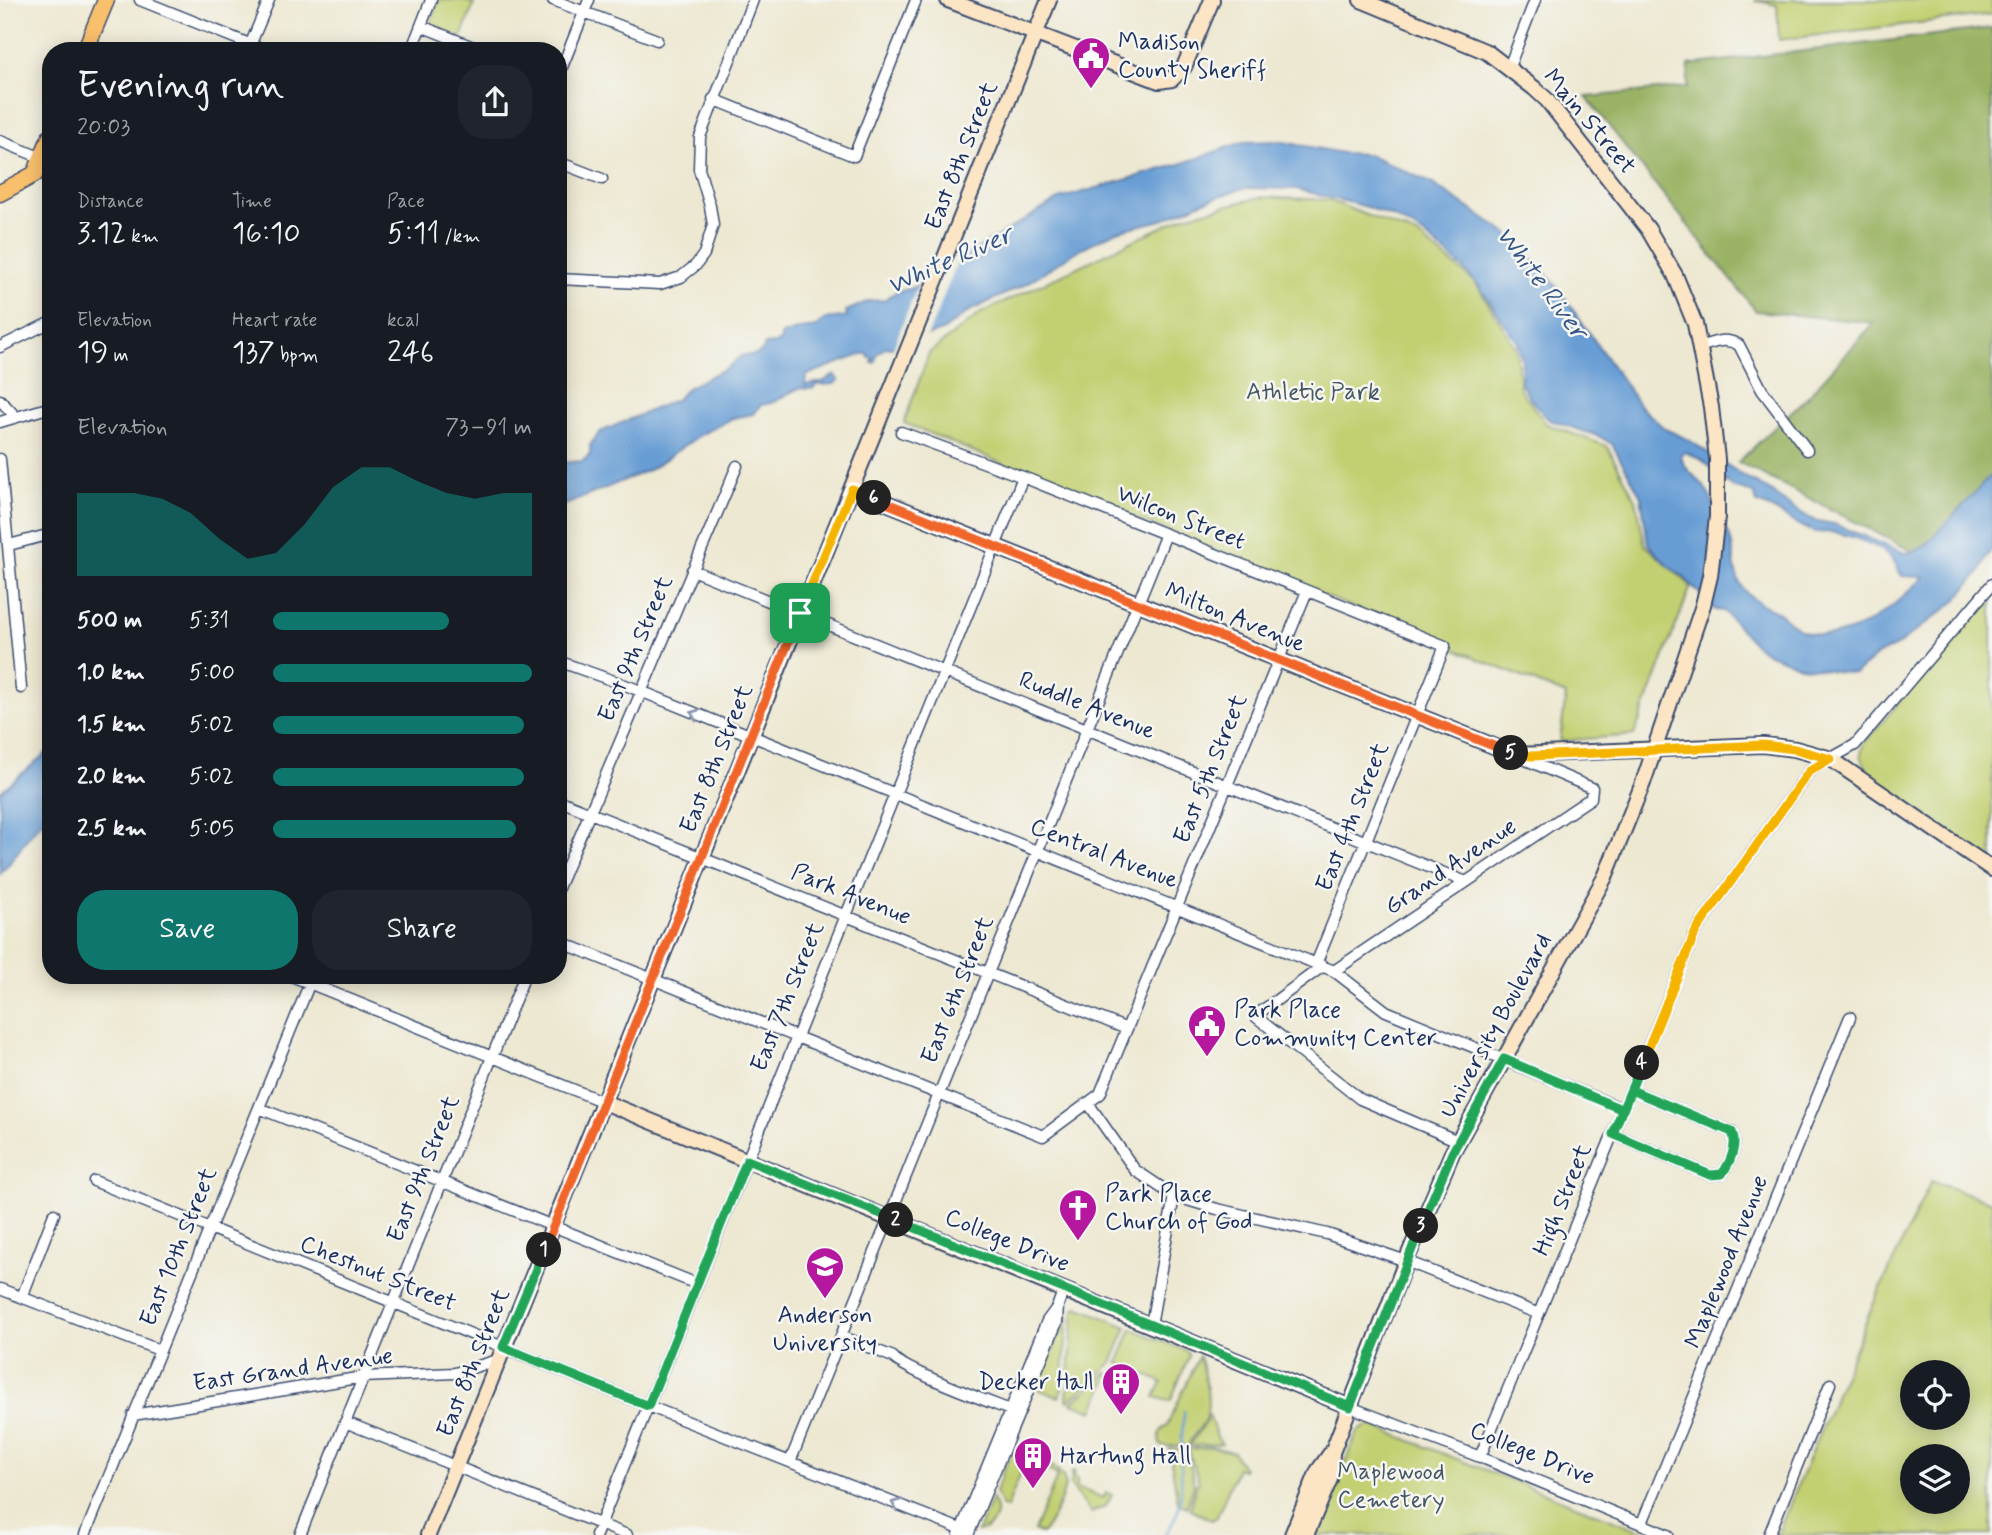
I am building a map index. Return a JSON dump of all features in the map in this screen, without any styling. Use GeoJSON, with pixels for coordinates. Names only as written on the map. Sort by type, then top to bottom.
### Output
{"type":"FeatureCollection","features":[{"type":"Feature","properties":{"kind":"main road"},"geometry":{"type":"LineString","coordinates":[[89,42],[106,0]]}},
{"type":"Feature","properties":{"kind":"main road"},"geometry":{"type":"LineString","coordinates":[[948,0],[1034,40],[1159,81],[1172,79],[1184,67],[1212,0]]}},
{"type":"Feature","properties":{"kind":"main road","name":"East 8th Street"},"geometry":{"type":"LineString","coordinates":[[428,1535],[1049,0]]}},
{"type":"Feature","properties":{"kind":"main road","name":"Main Street"},"geometry":{"type":"LineString","coordinates":[[1369,1],[1487,52],[1547,100],[1648,229],[1675,275],[1692,314],[1711,407]]}},
{"type":"Feature","properties":{"kind":"main road"},"geometry":{"type":"LineString","coordinates":[[0,193],[35,174],[42,166]]}},
{"type":"Feature","properties":{"kind":"main road","name":"University Boulevard"},"geometry":{"type":"LineString","coordinates":[[1292,1535],[1329,1479],[1333,1450],[1406,1261],[1458,1141],[1605,877],[1654,750],[1710,576],[1717,517],[1717,459],[1711,407]]}},
{"type":"Feature","properties":{"kind":"main road","name":"Milton Avenue"},"geometry":{"type":"LineString","coordinates":[[852,489],[1516,755]]}},
{"type":"Feature","properties":{"kind":"main road"},"geometry":{"type":"LineString","coordinates":[[1516,755],[1763,745],[1795,749],[1831,759],[1992,869]]}},
{"type":"Feature","properties":{"kind":"main road","name":"College Drive"},"geometry":{"type":"LineString","coordinates":[[604,1102],[1350,1407]]}},
{"type":"Feature","properties":{"kind":"main road","name":"University Boulevard"},"geometry":{"type":"LineString","coordinates":[[1306,1535],[1311,1506]]}},
{"type":"Feature","properties":{"kind":"street"},"geometry":{"type":"LineString","coordinates":[[139,0],[235,42]]}},
{"type":"Feature","properties":{"kind":"street"},"geometry":{"type":"LineString","coordinates":[[252,42],[269,0]]}},
{"type":"Feature","properties":{"kind":"street"},"geometry":{"type":"LineString","coordinates":[[415,42],[431,0]]}},
{"type":"Feature","properties":{"kind":"street"},"geometry":{"type":"LineString","coordinates":[[552,0],[657,40]]}},
{"type":"Feature","properties":{"kind":"street"},"geometry":{"type":"LineString","coordinates":[[567,54],[589,0]]}},
{"type":"Feature","properties":{"kind":"street"},"geometry":{"type":"LineString","coordinates":[[567,279],[660,284],[681,277],[696,265],[709,241],[713,225],[699,169],[698,150],[703,123],[753,0]]}},
{"type":"Feature","properties":{"kind":"street"},"geometry":{"type":"LineString","coordinates":[[713,99],[854,156],[916,0]]}},
{"type":"Feature","properties":{"kind":"street"},"geometry":{"type":"LineString","coordinates":[[1509,67],[1535,0]]}},
{"type":"Feature","properties":{"kind":"street"},"geometry":{"type":"LineString","coordinates":[[421,26],[461,42]]}},
{"type":"Feature","properties":{"kind":"street"},"geometry":{"type":"LineString","coordinates":[[0,141],[42,160]]}},
{"type":"Feature","properties":{"kind":"street"},"geometry":{"type":"LineString","coordinates":[[567,165],[602,179]]}},
{"type":"Feature","properties":{"kind":"street"},"geometry":{"type":"LineString","coordinates":[[0,347],[42,326]]}},
{"type":"Feature","properties":{"kind":"street"},"geometry":{"type":"LineString","coordinates":[[1700,347],[1720,340],[1739,345],[1762,390],[1807,450]]}},
{"type":"Feature","properties":{"kind":"street"},"geometry":{"type":"LineString","coordinates":[[0,400],[16,417]]}},
{"type":"Feature","properties":{"kind":"street"},"geometry":{"type":"LineString","coordinates":[[0,422],[42,410]]}},
{"type":"Feature","properties":{"kind":"street","name":"Wilcon Street"},"geometry":{"type":"LineString","coordinates":[[901,432],[1023,477],[1445,646]]}},
{"type":"Feature","properties":{"kind":"street"},"geometry":{"type":"LineString","coordinates":[[0,459],[21,688]]}},
{"type":"Feature","properties":{"kind":"street","name":"East 9th Street"},"geometry":{"type":"LineString","coordinates":[[567,867],[737,466]]}},
{"type":"Feature","properties":{"kind":"street","name":"East 7th Street"},"geometry":{"type":"LineString","coordinates":[[596,1535],[1023,477]]}},
{"type":"Feature","properties":{"kind":"street","name":"East 6th Street"},"geometry":{"type":"LineString","coordinates":[[790,1462],[1166,534]]}},
{"type":"Feature","properties":{"kind":"street"},"geometry":{"type":"LineString","coordinates":[[9,545],[42,536]]}},
{"type":"Feature","properties":{"kind":"street","name":"Ruddle Avenue"},"geometry":{"type":"LineString","coordinates":[[692,570],[1466,882]]}},
{"type":"Feature","properties":{"kind":"street"},"geometry":{"type":"LineString","coordinates":[[1831,759],[1855,745],[1992,584]]}},
{"type":"Feature","properties":{"kind":"street","name":"East 5th Street"},"geometry":{"type":"LineString","coordinates":[[1088,1103],[1100,1094],[1106,1080],[1307,591]]}},
{"type":"Feature","properties":{"kind":"street","name":"East 4th Street"},"geometry":{"type":"LineString","coordinates":[[1320,965],[1366,841],[1445,646]]}},
{"type":"Feature","properties":{"kind":"street","name":"Central Avenue"},"geometry":{"type":"LineString","coordinates":[[567,664],[1320,965],[1334,971],[1386,1012],[1623,1110]]}},
{"type":"Feature","properties":{"kind":"street","name":"Milton Avenue"},"geometry":{"type":"LineString","coordinates":[[1516,755],[1592,788],[1591,798]]}},
{"type":"Feature","properties":{"kind":"street","name":"High Street"},"geometry":{"type":"LineString","coordinates":[[1480,1457],[1696,931],[1810,770],[1831,759]]}},
{"type":"Feature","properties":{"kind":"street","name":"Grand Avenue"},"geometry":{"type":"LineString","coordinates":[[1334,971],[1591,798]]}},
{"type":"Feature","properties":{"kind":"street","name":"Park Avenue"},"geometry":{"type":"LineString","coordinates":[[567,804],[1127,1029]]}},
{"type":"Feature","properties":{"kind":"street"},"geometry":{"type":"LineString","coordinates":[[567,945],[1043,1136],[1088,1103],[1135,1170],[1174,1196],[1217,1209],[1327,1234],[1406,1261],[1539,1314]]}},
{"type":"Feature","properties":{"kind":"street"},"geometry":{"type":"LineString","coordinates":[[1320,965],[1255,1016],[1360,1099],[1458,1141]]}},
{"type":"Feature","properties":{"kind":"street","name":"East 10th Street"},"geometry":{"type":"LineString","coordinates":[[85,1535],[309,984]]}},
{"type":"Feature","properties":{"kind":"street","name":"College Drive"},"geometry":{"type":"LineString","coordinates":[[323,984],[604,1102]]}},
{"type":"Feature","properties":{"kind":"street","name":"East 9th Street"},"geometry":{"type":"LineString","coordinates":[[300,1535],[521,984]]}},
{"type":"Feature","properties":{"kind":"street","name":"Maplewood Avenue"},"geometry":{"type":"LineString","coordinates":[[1642,1523],[1850,1017]]}},
{"type":"Feature","properties":{"kind":"street"},"geometry":{"type":"LineString","coordinates":[[1613,1134],[1710,1175],[1722,1174],[1726,1170],[1735,1146],[1732,1132],[1631,1090]]}},
{"type":"Feature","properties":{"kind":"street"},"geometry":{"type":"LineString","coordinates":[[259,1108],[697,1283]]}},
{"type":"Feature","properties":{"kind":"street","name":"Chestnut Street"},"geometry":{"type":"LineString","coordinates":[[94,1181],[393,1303],[501,1353],[648,1406],[962,1533]]}},
{"type":"Feature","properties":{"kind":"street"},"geometry":{"type":"LineString","coordinates":[[1151,1325],[1174,1196]]}},
{"type":"Feature","properties":{"kind":"street"},"geometry":{"type":"LineString","coordinates":[[22,1297],[54,1214]]}},
{"type":"Feature","properties":{"kind":"street"},"geometry":{"type":"LineString","coordinates":[[962,1533],[1057,1322],[1058,1305],[1064,1288]]}},
{"type":"Feature","properties":{"kind":"street"},"geometry":{"type":"LineString","coordinates":[[0,1289],[159,1350]]}},
{"type":"Feature","properties":{"kind":"street"},"geometry":{"type":"LineString","coordinates":[[841,1336],[1015,1412]]}},
{"type":"Feature","properties":{"kind":"street","name":"East Grand Avenue"},"geometry":{"type":"LineString","coordinates":[[133,1415],[385,1374],[447,1374],[501,1353]]}},
{"type":"Feature","properties":{"kind":"street"},"geometry":{"type":"LineString","coordinates":[[1769,1535],[1830,1384]]}},
{"type":"Feature","properties":{"kind":"street","name":"College Drive"},"geometry":{"type":"LineString","coordinates":[[1350,1407],[1480,1457],[1668,1535]]}},
{"type":"Feature","properties":{"kind":"street"},"geometry":{"type":"LineString","coordinates":[[345,1422],[626,1535]]}},
{"type":"Feature","properties":{"kind":"green space"},"geometry":{"type":"Polygon","coordinates":[[[439,0],[463,0],[474,4],[461,38],[429,26],[439,0]]]}},
{"type":"Feature","properties":{"kind":"green space"},"geometry":{"type":"Polygon","coordinates":[[[1754,0],[1992,0],[1992,14],[1779,40],[1777,5],[1754,0]]]}},
{"type":"Feature","properties":{"kind":"green space"},"geometry":{"type":"Polygon","coordinates":[[[1992,28],[1992,496],[1914,552],[1738,462],[1807,397],[1874,323],[1756,311],[1586,97],[1687,87],[1689,65],[1992,28]]]}},
{"type":"Feature","properties":{"kind":"green space","name":"Athletic Park"},"geometry":{"type":"Polygon","coordinates":[[[1261,197],[1328,200],[1417,235],[1475,282],[1516,348],[1520,389],[1546,424],[1607,446],[1636,500],[1645,545],[1691,586],[1634,735],[1560,741],[1566,695],[904,423],[929,353],[981,313],[1185,216],[1261,197]]]}},
{"type":"Feature","properties":{"kind":"green space"},"geometry":{"type":"Polygon","coordinates":[[[1992,595],[1992,863],[1869,777],[1861,755],[1863,744],[1992,595]]]}},
{"type":"Feature","properties":{"kind":"green space"},"geometry":{"type":"Polygon","coordinates":[[[1931,1181],[1992,1202],[1992,1535],[1777,1535],[1873,1305],[1931,1181]]]}},
{"type":"Feature","properties":{"kind":"green space"},"geometry":{"type":"Polygon","coordinates":[[[1078,1307],[1127,1327],[1112,1363],[1069,1401],[1074,1309],[1078,1307]]]}},
{"type":"Feature","properties":{"kind":"green space"},"geometry":{"type":"Polygon","coordinates":[[[1068,1314],[1062,1390],[1059,1397],[1037,1389],[1068,1314]]]}},
{"type":"Feature","properties":{"kind":"green space"},"geometry":{"type":"Polygon","coordinates":[[[1132,1329],[1187,1351],[1189,1356],[1171,1400],[1155,1397],[1162,1382],[1118,1363],[1132,1329]]]}},
{"type":"Feature","properties":{"kind":"green space"},"geometry":{"type":"Polygon","coordinates":[[[1199,1356],[1207,1390],[1208,1408],[1203,1423],[1188,1446],[1160,1445],[1160,1433],[1168,1424],[1199,1356]]]}},
{"type":"Feature","properties":{"kind":"green space"},"geometry":{"type":"Polygon","coordinates":[[[1109,1373],[1093,1411],[1072,1403],[1109,1373]]]}},
{"type":"Feature","properties":{"kind":"green space"},"geometry":{"type":"Polygon","coordinates":[[[1209,1415],[1222,1444],[1190,1446],[1205,1423],[1209,1415]]]}},
{"type":"Feature","properties":{"kind":"green space","name":"Maplewood Cemetery"},"geometry":{"type":"Polygon","coordinates":[[[1370,1425],[1652,1535],[1317,1535],[1358,1431],[1370,1425]]]}},
{"type":"Feature","properties":{"kind":"green space"},"geometry":{"type":"Polygon","coordinates":[[[1212,1447],[1233,1452],[1244,1468],[1237,1468],[1217,1517],[1212,1520],[1190,1509],[1199,1482],[1189,1449],[1212,1447]]]}},
{"type":"Feature","properties":{"kind":"green space"},"geometry":{"type":"Polygon","coordinates":[[[1169,1449],[1187,1449],[1194,1484],[1187,1507],[1178,1503],[1169,1449]]]}},
{"type":"Feature","properties":{"kind":"green space"},"geometry":{"type":"Polygon","coordinates":[[[1016,1452],[1043,1462],[1041,1467],[1025,1462],[1007,1508],[1002,1506],[995,1492],[1009,1458],[1016,1452]]]}},
{"type":"Feature","properties":{"kind":"green space"},"geometry":{"type":"Polygon","coordinates":[[[1047,1463],[1061,1474],[1065,1484],[1056,1510],[1041,1534],[1034,1531],[1058,1475],[1045,1469],[1047,1463]]]}},
{"type":"Feature","properties":{"kind":"green space"},"geometry":{"type":"Polygon","coordinates":[[[1072,1471],[1077,1478],[1077,1488],[1104,1498],[1106,1493],[1112,1495],[1106,1506],[1091,1513],[1071,1486],[1072,1471]]]}},
{"type":"Feature","properties":{"kind":"green space"},"geometry":{"type":"Polygon","coordinates":[[[992,1499],[996,1510],[994,1520],[988,1528],[977,1532],[992,1499]]]}},
{"type":"Feature","properties":{"kind":"water","name":"White River"},"geometry":{"type":"Polygon","coordinates":[[[1278,141],[1342,153],[1368,154],[1431,183],[1508,234],[1552,280],[1641,407],[1665,429],[1687,439],[1813,520],[1834,524],[1905,553],[1914,552],[1927,544],[1992,474],[1992,548],[1979,573],[1956,601],[1895,647],[1879,654],[1855,674],[1800,666],[1767,653],[1754,644],[1724,611],[1715,610],[1648,544],[1641,496],[1612,444],[1598,436],[1549,420],[1532,401],[1521,383],[1522,361],[1518,343],[1479,286],[1463,268],[1422,233],[1395,218],[1367,207],[1296,189],[1244,188],[1202,202],[1162,220],[1117,231],[1080,249],[1022,286],[969,311],[944,330],[892,348],[886,347],[877,354],[875,363],[872,363],[873,358],[869,358],[868,354],[863,354],[812,373],[806,376],[805,385],[822,382],[835,375],[839,380],[834,384],[818,385],[812,389],[799,388],[771,403],[761,405],[753,414],[733,418],[700,435],[651,469],[567,504],[567,462],[583,461],[590,454],[590,445],[600,432],[677,399],[688,387],[727,368],[741,356],[758,354],[765,345],[775,344],[781,340],[781,335],[817,327],[826,319],[847,316],[846,311],[869,301],[884,300],[896,292],[912,288],[1059,199],[1180,164],[1243,142],[1278,141]],[[1685,452],[1681,455],[1688,469],[1705,488],[1727,530],[1737,575],[1744,590],[1798,629],[1818,635],[1836,635],[1852,630],[1868,623],[1898,601],[1924,577],[1902,576],[1891,557],[1872,545],[1837,533],[1812,531],[1757,503],[1754,493],[1732,487],[1702,460],[1685,452]]]}},
{"type":"Feature","properties":{"kind":"water"},"geometry":{"type":"Polygon","coordinates":[[[42,757],[42,822],[0,874],[0,792],[42,757]]]}},
{"type":"Feature","properties":{"kind":"pier"},"geometry":{"type":"Polygon","coordinates":[[[961,253],[926,340],[892,351],[921,278],[961,253]]]}},
{"type":"Feature","properties":{"kind":"waterway"},"geometry":{"type":"LineString","coordinates":[[1181,1446],[1184,1411]]}},
{"type":"Feature","properties":{"kind":"waterway"},"geometry":{"type":"LineString","coordinates":[[1165,1535],[1172,1525],[1179,1505],[1181,1453]]}},
{"type":"Feature","properties":{"kind":"place","name":"Madison County Sheriff"},"geometry":{"type":"Point","coordinates":[1091,90]}},
{"type":"Feature","properties":{"kind":"place","name":"Park Place Community Center"},"geometry":{"type":"Point","coordinates":[1207,1058]}},
{"type":"Feature","properties":{"kind":"place","name":"Park Place Church of God"},"geometry":{"type":"Point","coordinates":[1078,1242]}},
{"type":"Feature","properties":{"kind":"place","name":"Anderson University"},"geometry":{"type":"Point","coordinates":[825,1300]}},
{"type":"Feature","properties":{"kind":"place","name":"Decker Hall"},"geometry":{"type":"Point","coordinates":[1121,1416]}},
{"type":"Feature","properties":{"kind":"place","name":"Hartung Hall"},"geometry":{"type":"Point","coordinates":[1033,1490]}},
{"type":"Feature","properties":{"kind":"route"},"geometry":{"type":"LineString","coordinates":[[800,613],[503,1347],[648,1406],[747,1160],[1350,1407],[1406,1261],[1452,1153],[1504,1059],[1623,1110],[1631,1090],[1732,1132],[1735,1146],[1726,1170],[1717,1176],[1710,1175],[1613,1134],[1623,1110],[1631,1090],[1658,1026],[1696,931],[1810,770],[1831,759],[1815,753],[1763,745],[1516,755],[852,489],[800,613]]}}]}
